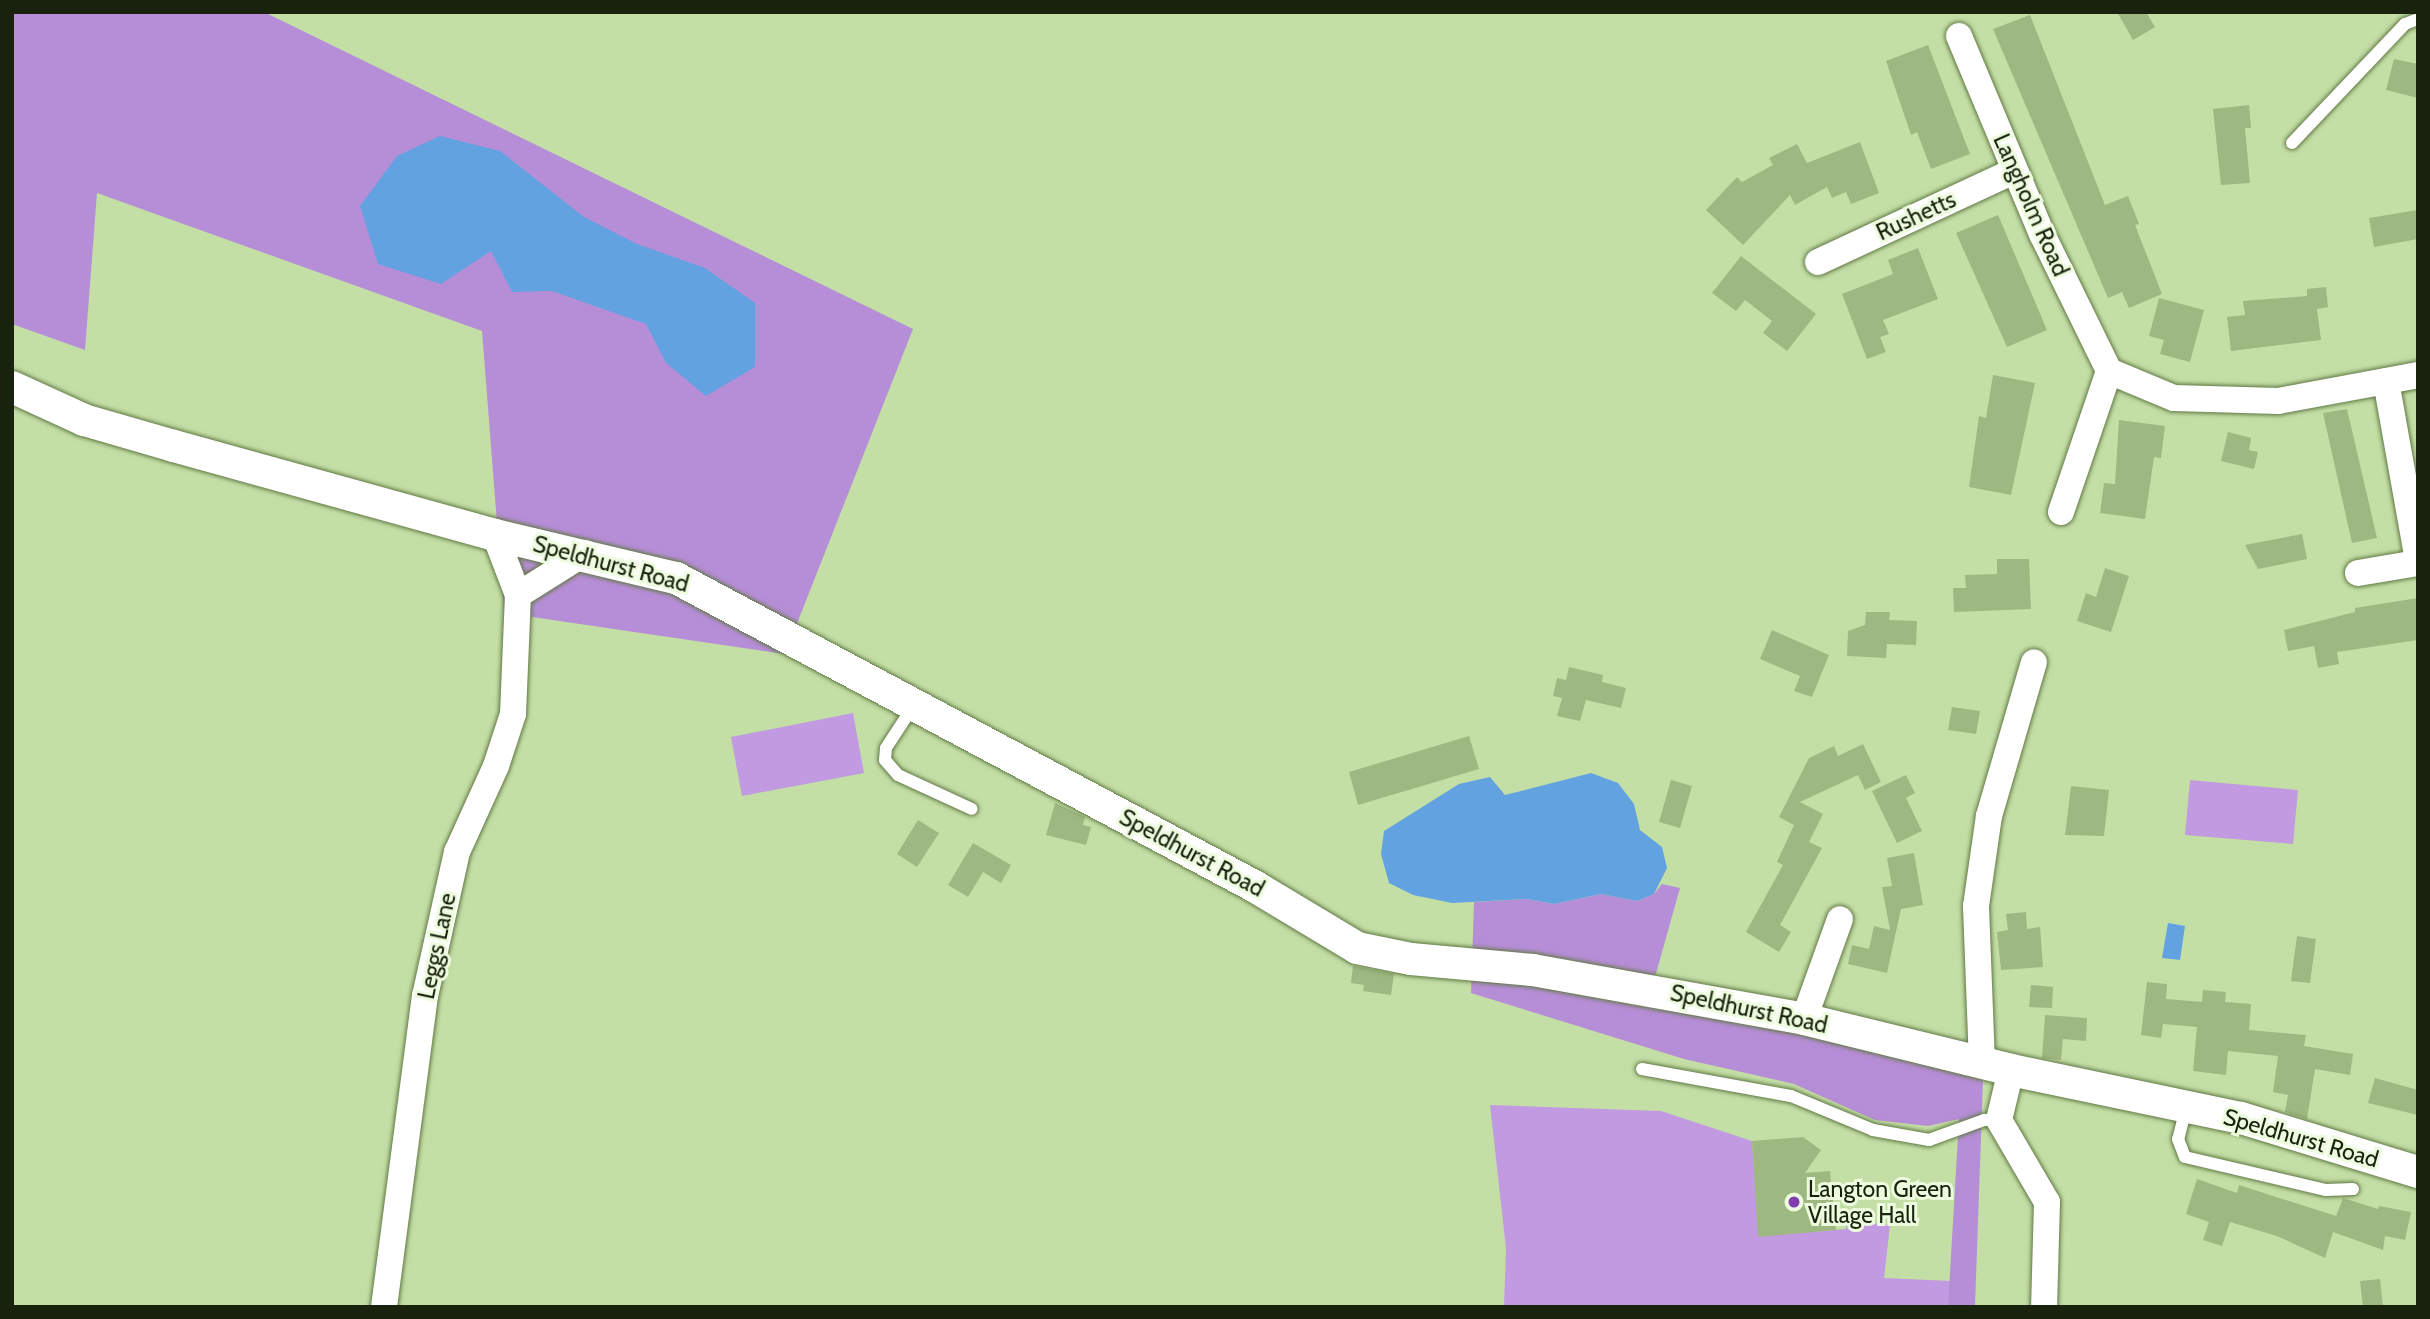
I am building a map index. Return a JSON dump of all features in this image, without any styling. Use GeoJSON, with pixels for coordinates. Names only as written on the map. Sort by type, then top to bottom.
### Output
{"type":"FeatureCollection","features":[{"type":"Feature","properties":{"kind":"street","name":"Langholm Road"},"geometry":{"type":"LineString","coordinates":[[1959,36],[2014,171],[2109,371]]}},
{"type":"Feature","properties":{"kind":"street","name":"Rushetts"},"geometry":{"type":"LineString","coordinates":[[1818,262],[2014,171]]}},
{"type":"Feature","properties":{"kind":"street"},"geometry":{"type":"LineString","coordinates":[[2062,512],[2109,371],[2174,398],[2278,401],[2418,375]]}},
{"type":"Feature","properties":{"kind":"street"},"geometry":{"type":"LineString","coordinates":[[2358,573],[2418,562],[2386,381]]}},
{"type":"Feature","properties":{"kind":"street","name":"Speldhurst Road"},"geometry":{"type":"LineString","coordinates":[[12,387],[84,420],[495,535],[585,553],[676,578],[1254,886],[1357,948],[1674,992],[1804,1019],[1997,1066],[2241,1118],[2418,1172]]}},
{"type":"Feature","properties":{"kind":"street","name":"Leggs Lane"},"geometry":{"type":"LineString","coordinates":[[384,1307],[425,996],[457,852],[496,766],[513,714],[518,596],[495,535]]}},
{"type":"Feature","properties":{"kind":"street"},"geometry":{"type":"LineString","coordinates":[[518,596],[585,553]]}},
{"type":"Feature","properties":{"kind":"street"},"geometry":{"type":"LineString","coordinates":[[2034,662],[1989,816],[1976,906],[1997,1066],[1999,1120],[2047,1202],[2044,1307]]}},
{"type":"Feature","properties":{"kind":"street"},"geometry":{"type":"LineString","coordinates":[[1804,1019],[1840,919]]}},
{"type":"Feature","properties":{"kind":"lane"},"geometry":{"type":"LineString","coordinates":[[2292,143],[2405,24],[2418,19]]}},
{"type":"Feature","properties":{"kind":"lane"},"geometry":{"type":"LineString","coordinates":[[914,705],[886,748],[885,760],[898,775],[972,809]]}},
{"type":"Feature","properties":{"kind":"lane"},"geometry":{"type":"LineString","coordinates":[[1642,1069],[1791,1096],[1873,1130],[1929,1140],[1984,1120],[1999,1120]]}},
{"type":"Feature","properties":{"kind":"lane"},"geometry":{"type":"LineString","coordinates":[[2186,1108],[2178,1139],[2185,1157],[2326,1191],[2353,1189]]}},
{"type":"Feature","properties":{"kind":"shaded area"},"geometry":{"type":"Polygon","coordinates":[[[12,12],[264,12],[913,329],[785,654],[504,613],[482,331],[97,193],[85,350],[12,324],[12,12]]]}},
{"type":"Feature","properties":{"kind":"shaded area"},"geometry":{"type":"Polygon","coordinates":[[[853,713],[864,773],[742,796],[731,737],[853,713]]]}},
{"type":"Feature","properties":{"kind":"shaded area"},"geometry":{"type":"Polygon","coordinates":[[[2190,780],[2298,790],[2293,844],[2185,835],[2190,780]]]}},
{"type":"Feature","properties":{"kind":"shaded area"},"geometry":{"type":"Polygon","coordinates":[[[1662,884],[1680,888],[1648,1002],[1800,1030],[1983,1080],[1975,1307],[1948,1307],[1959,1119],[1928,1126],[1875,1120],[1794,1084],[1684,1059],[1471,993],[1474,902],[1527,899],[1554,904],[1601,894],[1637,901],[1654,894],[1662,884]]]}},
{"type":"Feature","properties":{"kind":"shaded area"},"geometry":{"type":"Polygon","coordinates":[[[1490,1105],[1661,1111],[1752,1141],[1759,1236],[1846,1229],[1846,1220],[1890,1225],[1884,1278],[1951,1281],[1948,1307],[1504,1307],[1506,1249],[1490,1105]]]}},
{"type":"Feature","properties":{"kind":"water"},"geometry":{"type":"Polygon","coordinates":[[[440,136],[500,151],[584,217],[637,244],[705,268],[755,303],[755,367],[706,396],[666,363],[646,324],[552,291],[512,292],[491,251],[441,284],[378,264],[360,206],[397,156],[440,136]]]}},
{"type":"Feature","properties":{"kind":"water"},"geometry":{"type":"Polygon","coordinates":[[[1591,773],[1618,783],[1634,804],[1640,830],[1662,847],[1667,868],[1654,894],[1637,901],[1601,894],[1554,904],[1527,899],[1452,903],[1413,895],[1389,883],[1381,854],[1384,831],[1459,784],[1490,777],[1505,795],[1591,773]]]}},
{"type":"Feature","properties":{"kind":"water"},"geometry":{"type":"Polygon","coordinates":[[[2168,923],[2185,926],[2180,960],[2162,958],[2168,923]]]}},
{"type":"Feature","properties":{"kind":"building"},"geometry":{"type":"Polygon","coordinates":[[[2117,12],[2146,12],[2155,27],[2133,40],[2117,12]]]}},
{"type":"Feature","properties":{"kind":"building"},"geometry":{"type":"Polygon","coordinates":[[[2030,15],[2105,205],[2128,196],[2139,224],[2135,225],[2162,294],[2129,308],[2122,292],[2108,298],[1993,29],[2030,15]]]}},
{"type":"Feature","properties":{"kind":"building"},"geometry":{"type":"Polygon","coordinates":[[[1928,45],[1970,154],[1931,169],[1917,132],[1911,135],[1886,61],[1928,45]]]}},
{"type":"Feature","properties":{"kind":"building"},"geometry":{"type":"Polygon","coordinates":[[[2394,59],[2418,64],[2418,98],[2386,90],[2394,59]]]}},
{"type":"Feature","properties":{"kind":"building"},"geometry":{"type":"Polygon","coordinates":[[[2249,105],[2251,128],[2245,128],[2250,183],[2221,185],[2213,109],[2249,105]]]}},
{"type":"Feature","properties":{"kind":"building"},"geometry":{"type":"Polygon","coordinates":[[[1860,142],[1879,193],[1851,204],[1846,192],[1832,198],[1827,187],[1795,205],[1790,195],[1743,245],[1706,210],[1737,177],[1742,182],[1773,165],[1769,158],[1797,144],[1807,163],[1860,142]]]}},
{"type":"Feature","properties":{"kind":"building"},"geometry":{"type":"Polygon","coordinates":[[[2418,210],[2418,239],[2374,247],[2369,218],[2418,210]]]}},
{"type":"Feature","properties":{"kind":"building"},"geometry":{"type":"Polygon","coordinates":[[[1998,215],[2047,330],[2007,347],[1956,233],[1998,215]]]}},
{"type":"Feature","properties":{"kind":"building"},"geometry":{"type":"Polygon","coordinates":[[[1918,248],[1938,299],[1883,320],[1889,334],[1880,337],[1886,352],[1867,359],[1842,294],[1893,274],[1888,260],[1918,248]]]}},
{"type":"Feature","properties":{"kind":"building"},"geometry":{"type":"Polygon","coordinates":[[[1741,256],[1816,314],[1787,351],[1763,333],[1772,321],[1745,300],[1736,311],[1712,293],[1741,256]]]}},
{"type":"Feature","properties":{"kind":"building"},"geometry":{"type":"Polygon","coordinates":[[[2326,287],[2328,307],[2317,309],[2321,340],[2231,351],[2227,317],[2245,315],[2243,301],[2307,296],[2307,289],[2326,287]]]}},
{"type":"Feature","properties":{"kind":"building"},"geometry":{"type":"Polygon","coordinates":[[[2159,298],[2204,310],[2190,362],[2160,354],[2164,340],[2149,336],[2159,298]]]}},
{"type":"Feature","properties":{"kind":"building"},"geometry":{"type":"Polygon","coordinates":[[[1993,375],[2035,383],[2011,495],[1969,487],[1979,416],[1986,418],[1993,375]]]}},
{"type":"Feature","properties":{"kind":"building"},"geometry":{"type":"Polygon","coordinates":[[[2347,409],[2377,538],[2352,543],[2323,413],[2347,409]]]}},
{"type":"Feature","properties":{"kind":"building"},"geometry":{"type":"Polygon","coordinates":[[[2119,420],[2165,426],[2161,458],[2154,457],[2145,519],[2100,513],[2104,483],[2115,484],[2119,420]]]}},
{"type":"Feature","properties":{"kind":"building"},"geometry":{"type":"Polygon","coordinates":[[[2228,432],[2251,438],[2249,450],[2258,452],[2254,469],[2221,461],[2228,432]]]}},
{"type":"Feature","properties":{"kind":"building"},"geometry":{"type":"Polygon","coordinates":[[[2302,534],[2307,559],[2258,569],[2245,545],[2302,534]]]}},
{"type":"Feature","properties":{"kind":"building"},"geometry":{"type":"Polygon","coordinates":[[[1997,559],[2029,559],[2031,609],[1954,612],[1953,588],[1966,588],[1965,575],[1997,574],[1997,559]]]}},
{"type":"Feature","properties":{"kind":"building"},"geometry":{"type":"Polygon","coordinates":[[[2105,568],[2129,576],[2111,632],[2077,621],[2086,593],[2096,597],[2105,568]]]}},
{"type":"Feature","properties":{"kind":"building"},"geometry":{"type":"Polygon","coordinates":[[[2418,598],[2418,640],[2337,652],[2339,664],[2318,668],[2314,646],[2288,651],[2284,630],[2355,612],[2355,608],[2418,598]]]}},
{"type":"Feature","properties":{"kind":"building"},"geometry":{"type":"Polygon","coordinates":[[[1866,612],[1890,612],[1889,620],[1917,621],[1916,645],[1887,644],[1886,658],[1847,656],[1848,631],[1865,625],[1866,612]]]}},
{"type":"Feature","properties":{"kind":"building"},"geometry":{"type":"Polygon","coordinates":[[[1772,630],[1829,655],[1812,697],[1794,691],[1800,676],[1760,659],[1772,630]]]}},
{"type":"Feature","properties":{"kind":"building"},"geometry":{"type":"Polygon","coordinates":[[[1569,667],[1603,675],[1602,682],[1626,688],[1621,708],[1586,700],[1580,721],[1557,716],[1562,698],[1553,696],[1557,678],[1566,680],[1569,667]]]}},
{"type":"Feature","properties":{"kind":"building"},"geometry":{"type":"Polygon","coordinates":[[[1952,707],[1980,711],[1976,734],[1948,730],[1952,707]]]}},
{"type":"Feature","properties":{"kind":"building"},"geometry":{"type":"Polygon","coordinates":[[[1469,736],[1479,769],[1358,805],[1349,772],[1469,736]]]}},
{"type":"Feature","properties":{"kind":"building"},"geometry":{"type":"Polygon","coordinates":[[[1863,744],[1881,782],[1865,790],[1858,775],[1800,802],[1823,814],[1809,842],[1822,848],[1780,925],[1791,932],[1779,952],[1746,932],[1783,865],[1777,862],[1794,825],[1779,817],[1809,758],[1834,746],[1838,756],[1863,744]]]}},
{"type":"Feature","properties":{"kind":"building"},"geometry":{"type":"Polygon","coordinates":[[[1906,775],[1915,793],[1906,798],[1922,831],[1897,843],[1872,791],[1906,775]]]}},
{"type":"Feature","properties":{"kind":"building"},"geometry":{"type":"Polygon","coordinates":[[[1671,780],[1692,786],[1680,828],[1659,822],[1671,780]]]}},
{"type":"Feature","properties":{"kind":"building"},"geometry":{"type":"Polygon","coordinates":[[[2071,786],[2109,790],[2104,836],[2065,835],[2071,786]]]}},
{"type":"Feature","properties":{"kind":"building"},"geometry":{"type":"Polygon","coordinates":[[[1055,803],[1085,817],[1083,825],[1091,827],[1086,845],[1046,835],[1055,803]]]}},
{"type":"Feature","properties":{"kind":"building"},"geometry":{"type":"Polygon","coordinates":[[[918,820],[939,833],[917,867],[897,854],[918,820]]]}},
{"type":"Feature","properties":{"kind":"building"},"geometry":{"type":"Polygon","coordinates":[[[973,843],[1011,865],[1001,883],[983,872],[968,897],[948,885],[973,843]]]}},
{"type":"Feature","properties":{"kind":"building"},"geometry":{"type":"Polygon","coordinates":[[[1914,853],[1923,905],[1901,909],[1887,973],[1848,964],[1852,945],[1869,949],[1874,926],[1890,930],[1882,887],[1892,886],[1887,858],[1914,853]]]}},
{"type":"Feature","properties":{"kind":"building"},"geometry":{"type":"Polygon","coordinates":[[[2026,912],[2027,929],[2040,927],[2043,967],[2001,970],[1997,932],[2008,930],[2006,914],[2026,912]]]}},
{"type":"Feature","properties":{"kind":"building"},"geometry":{"type":"Polygon","coordinates":[[[2297,936],[2316,939],[2310,983],[2291,981],[2297,936]]]}},
{"type":"Feature","properties":{"kind":"building"},"geometry":{"type":"Polygon","coordinates":[[[1353,966],[1394,974],[1391,995],[1363,991],[1364,985],[1351,983],[1353,966]]]}},
{"type":"Feature","properties":{"kind":"building"},"geometry":{"type":"Polygon","coordinates":[[[2147,982],[2167,984],[2166,999],[2202,1002],[2203,990],[2226,992],[2225,1002],[2251,1004],[2249,1030],[2306,1035],[2304,1046],[2353,1054],[2350,1075],[2315,1069],[2307,1119],[2285,1112],[2288,1095],[2273,1092],[2278,1056],[2228,1051],[2226,1075],[2193,1071],[2197,1027],[2163,1024],[2161,1038],[2141,1035],[2147,982]]]}},
{"type":"Feature","properties":{"kind":"building"},"geometry":{"type":"Polygon","coordinates":[[[2031,985],[2053,987],[2052,1008],[2029,1007],[2031,985]]]}},
{"type":"Feature","properties":{"kind":"building"},"geometry":{"type":"Polygon","coordinates":[[[2045,1015],[2087,1018],[2086,1041],[2063,1039],[2061,1060],[2042,1058],[2045,1015]]]}},
{"type":"Feature","properties":{"kind":"building"},"geometry":{"type":"Polygon","coordinates":[[[2375,1078],[2418,1090],[2418,1115],[2368,1103],[2375,1078]]]}},
{"type":"Feature","properties":{"kind":"building","name":"Langton Green Village Hall"},"geometry":{"type":"Polygon","coordinates":[[[1803,1137],[1821,1150],[1805,1173],[1830,1171],[1836,1230],[1758,1237],[1752,1141],[1803,1137]]]}},
{"type":"Feature","properties":{"kind":"building"},"geometry":{"type":"Polygon","coordinates":[[[2197,1179],[2237,1193],[2239,1185],[2336,1216],[2343,1198],[2378,1209],[2379,1206],[2411,1212],[2405,1240],[2385,1236],[2383,1250],[2333,1232],[2325,1258],[2277,1236],[2230,1222],[2222,1246],[2203,1240],[2209,1222],[2186,1214],[2197,1179]]]}},
{"type":"Feature","properties":{"kind":"building"},"geometry":{"type":"Polygon","coordinates":[[[2380,1279],[2383,1307],[2363,1307],[2360,1281],[2380,1279]]]}},
{"type":"Feature","properties":{"kind":"place","name":"Langton Green Village Hall"},"geometry":{"type":"Point","coordinates":[1794,1202]}}]}
